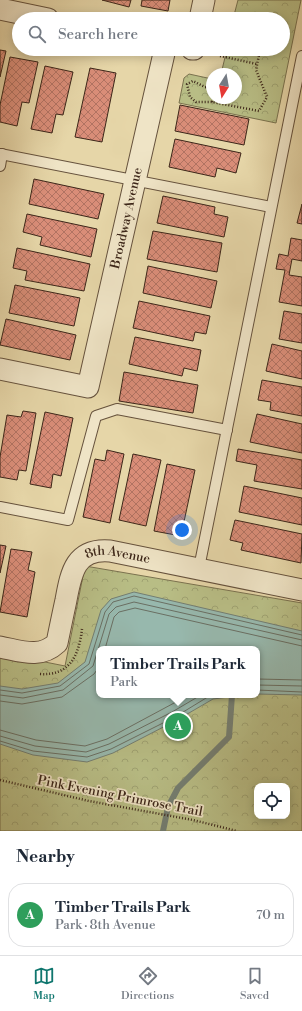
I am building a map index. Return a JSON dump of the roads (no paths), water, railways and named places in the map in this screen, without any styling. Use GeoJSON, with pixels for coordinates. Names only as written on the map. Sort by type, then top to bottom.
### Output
{"type":"FeatureCollection","features":[{"type":"Feature","properties":{"kind":"street"},"geometry":{"type":"LineString","coordinates":[[201,12],[204,0]]}},
{"type":"Feature","properties":{"kind":"street"},"geometry":{"type":"LineString","coordinates":[[0,9],[14,12]]}},
{"type":"Feature","properties":{"kind":"street","name":"Broadway Avenue"},"geometry":{"type":"LineString","coordinates":[[0,369],[88,388],[163,56]]}},
{"type":"Feature","properties":{"kind":"street","name":"8th Avenue"},"geometry":{"type":"LineString","coordinates":[[0,647],[38,653],[51,648],[57,643],[71,573],[76,564],[88,554],[102,550],[199,568],[302,590]]}},
{"type":"Feature","properties":{"kind":"lane"},"geometry":{"type":"LineString","coordinates":[[199,568],[302,56]]}},
{"type":"Feature","properties":{"kind":"lane"},"geometry":{"type":"LineString","coordinates":[[0,166],[1,154],[271,207]]}},
{"type":"Feature","properties":{"kind":"lane"},"geometry":{"type":"LineString","coordinates":[[0,507],[68,520],[96,416],[117,409],[227,430]]}},
{"type":"Feature","properties":{"kind":"water"},"geometry":{"type":"Polygon","coordinates":[[[134,592],[302,631],[302,695],[260,694],[260,646],[96,646],[96,698],[221,698],[213,699],[177,720],[113,753],[87,762],[33,755],[0,744],[0,686],[22,689],[58,683],[85,662],[101,610],[111,599],[134,592]]]}},
{"type":"Feature","properties":{"kind":"waterway"},"geometry":{"type":"LineString","coordinates":[[163,831],[168,807],[178,788],[229,737],[232,698]]}},
{"type":"Feature","properties":{"kind":"place","name":"Timber Trails Park"},"geometry":{"type":"Point","coordinates":[178,726]}}]}
